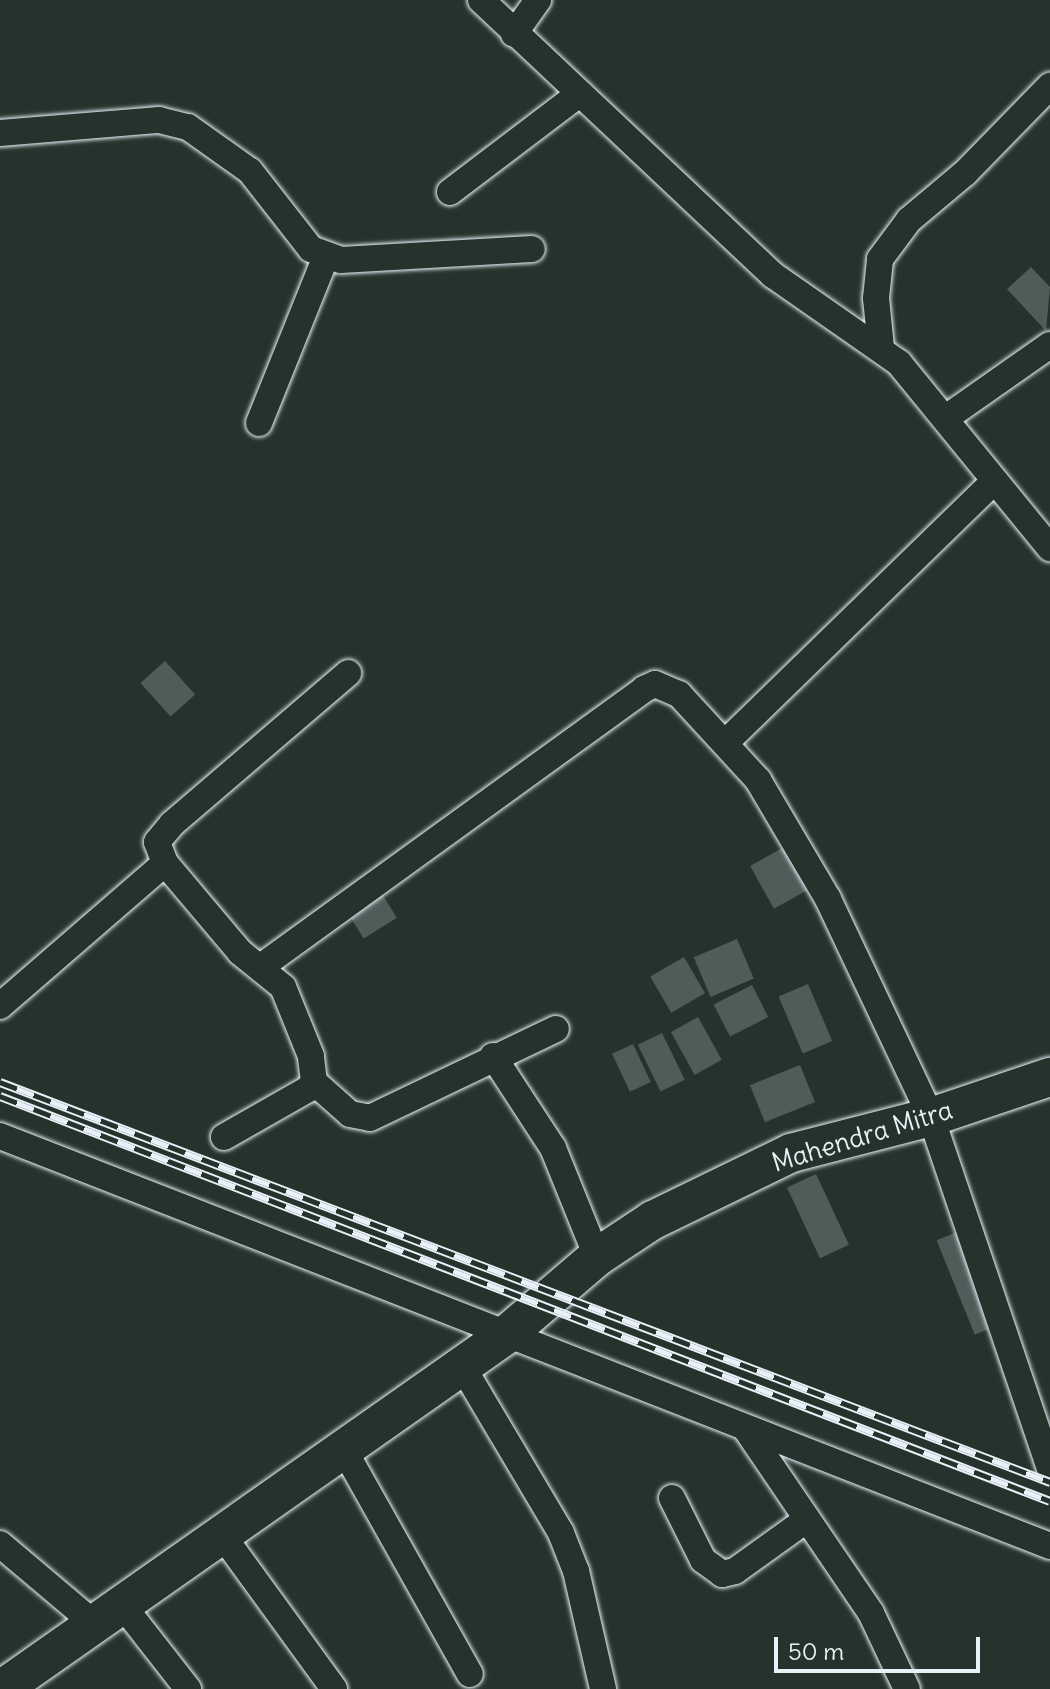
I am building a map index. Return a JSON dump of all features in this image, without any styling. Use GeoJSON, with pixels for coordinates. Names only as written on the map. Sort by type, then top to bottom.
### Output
{"type":"FeatureCollection","features":[{"type":"Feature","properties":{"kind":"main road","name":"Mahendra Mitra"},"geometry":{"type":"LineString","coordinates":[[2,1689],[110,1616],[220,1532],[506,1335],[597,1257],[707,1190],[791,1153],[931,1117],[1050,1077]]}},
{"type":"Feature","properties":{"kind":"street"},"geometry":{"type":"LineString","coordinates":[[481,0],[578,95],[773,275],[881,348],[946,418],[1050,548]]}},
{"type":"Feature","properties":{"kind":"street"},"geometry":{"type":"LineString","coordinates":[[514,34],[538,0]]}},
{"type":"Feature","properties":{"kind":"street"},"geometry":{"type":"LineString","coordinates":[[881,348],[876,298],[880,259],[909,220],[965,173],[1050,86]]}},
{"type":"Feature","properties":{"kind":"street"},"geometry":{"type":"LineString","coordinates":[[450,192],[578,95]]}},
{"type":"Feature","properties":{"kind":"street"},"geometry":{"type":"LineString","coordinates":[[0,133],[159,120],[188,127],[250,171],[311,249],[326,256],[376,261],[532,249]]}},
{"type":"Feature","properties":{"kind":"street"},"geometry":{"type":"LineString","coordinates":[[259,423],[326,256]]}},
{"type":"Feature","properties":{"kind":"street"},"geometry":{"type":"LineString","coordinates":[[946,418],[1050,345]]}},
{"type":"Feature","properties":{"kind":"street"},"geometry":{"type":"LineString","coordinates":[[725,743],[994,481]]}},
{"type":"Feature","properties":{"kind":"street"},"geometry":{"type":"LineString","coordinates":[[348,673],[161,834],[158,851],[165,863],[240,952],[262,966],[283,987],[311,1056],[314,1082],[350,1114],[370,1118],[493,1056],[556,1029]]}},
{"type":"Feature","properties":{"kind":"street"},"geometry":{"type":"LineString","coordinates":[[262,966],[644,689],[655,684],[679,694],[725,743],[785,819],[931,1117],[1050,1468]]}},
{"type":"Feature","properties":{"kind":"street"},"geometry":{"type":"LineString","coordinates":[[0,1006],[165,863]]}},
{"type":"Feature","properties":{"kind":"street"},"geometry":{"type":"LineString","coordinates":[[493,1056],[553,1148],[597,1257]]}},
{"type":"Feature","properties":{"kind":"street"},"geometry":{"type":"LineString","coordinates":[[224,1137],[295,1100],[314,1082]]}},
{"type":"Feature","properties":{"kind":"street"},"geometry":{"type":"LineString","coordinates":[[0,1136],[1050,1546]]}},
{"type":"Feature","properties":{"kind":"street"},"geometry":{"type":"LineString","coordinates":[[462,1366],[561,1533],[576,1571],[603,1689]]}},
{"type":"Feature","properties":{"kind":"street"},"geometry":{"type":"LineString","coordinates":[[746,1429],[806,1520],[829,1545],[871,1613],[907,1689]]}},
{"type":"Feature","properties":{"kind":"street"},"geometry":{"type":"LineString","coordinates":[[343,1448],[470,1674]]}},
{"type":"Feature","properties":{"kind":"street"},"geometry":{"type":"LineString","coordinates":[[672,1498],[703,1560],[722,1574],[735,1571],[806,1520]]}},
{"type":"Feature","properties":{"kind":"street"},"geometry":{"type":"LineString","coordinates":[[220,1532],[334,1689]]}},
{"type":"Feature","properties":{"kind":"street"},"geometry":{"type":"LineString","coordinates":[[0,1544],[110,1616],[188,1689]]}},
{"type":"Feature","properties":{"kind":"building"},"geometry":{"type":"Polygon","coordinates":[[[1031,267],[1050,287],[1046,331],[1007,289],[1031,267]]]}},
{"type":"Feature","properties":{"kind":"building"},"geometry":{"type":"Polygon","coordinates":[[[165,661],[195,694],[171,717],[140,683],[165,661]]]}},
{"type":"Feature","properties":{"kind":"building"},"geometry":{"type":"Polygon","coordinates":[[[786,846],[810,889],[774,909],[750,866],[786,846]]]}},
{"type":"Feature","properties":{"kind":"building"},"geometry":{"type":"Polygon","coordinates":[[[382,894],[397,918],[364,938],[349,915],[382,894]]]}},
{"type":"Feature","properties":{"kind":"building"},"geometry":{"type":"Polygon","coordinates":[[[737,939],[754,979],[711,997],[694,957],[737,939]]]}},
{"type":"Feature","properties":{"kind":"building"},"geometry":{"type":"Polygon","coordinates":[[[684,957],[705,993],[671,1013],[650,977],[684,957]]]}},
{"type":"Feature","properties":{"kind":"building"},"geometry":{"type":"Polygon","coordinates":[[[808,984],[832,1041],[803,1054],[779,997],[808,984]]]}},
{"type":"Feature","properties":{"kind":"building"},"geometry":{"type":"Polygon","coordinates":[[[752,985],[768,1017],[730,1037],[714,1005],[752,985]]]}},
{"type":"Feature","properties":{"kind":"building"},"geometry":{"type":"Polygon","coordinates":[[[698,1017],[722,1060],[695,1075],[671,1032],[698,1017]]]}},
{"type":"Feature","properties":{"kind":"building"},"geometry":{"type":"Polygon","coordinates":[[[662,1033],[685,1080],[661,1092],[638,1045],[662,1033]]]}},
{"type":"Feature","properties":{"kind":"building"},"geometry":{"type":"Polygon","coordinates":[[[633,1044],[651,1082],[630,1092],[612,1054],[633,1044]]]}},
{"type":"Feature","properties":{"kind":"building"},"geometry":{"type":"Polygon","coordinates":[[[800,1065],[815,1102],[765,1122],[750,1085],[800,1065]]]}},
{"type":"Feature","properties":{"kind":"building"},"geometry":{"type":"Polygon","coordinates":[[[816,1174],[849,1245],[820,1258],[787,1188],[816,1174]]]}},
{"type":"Feature","properties":{"kind":"building"},"geometry":{"type":"Polygon","coordinates":[[[957,1232],[995,1327],[975,1335],[937,1240],[957,1232]]]}},
{"type":"Feature","properties":{"kind":"railway"},"geometry":{"type":"LineString","coordinates":[[0,1082],[1050,1482]]}},
{"type":"Feature","properties":{"kind":"railway"},"geometry":{"type":"LineString","coordinates":[[0,1096],[1050,1501]]}}]}
